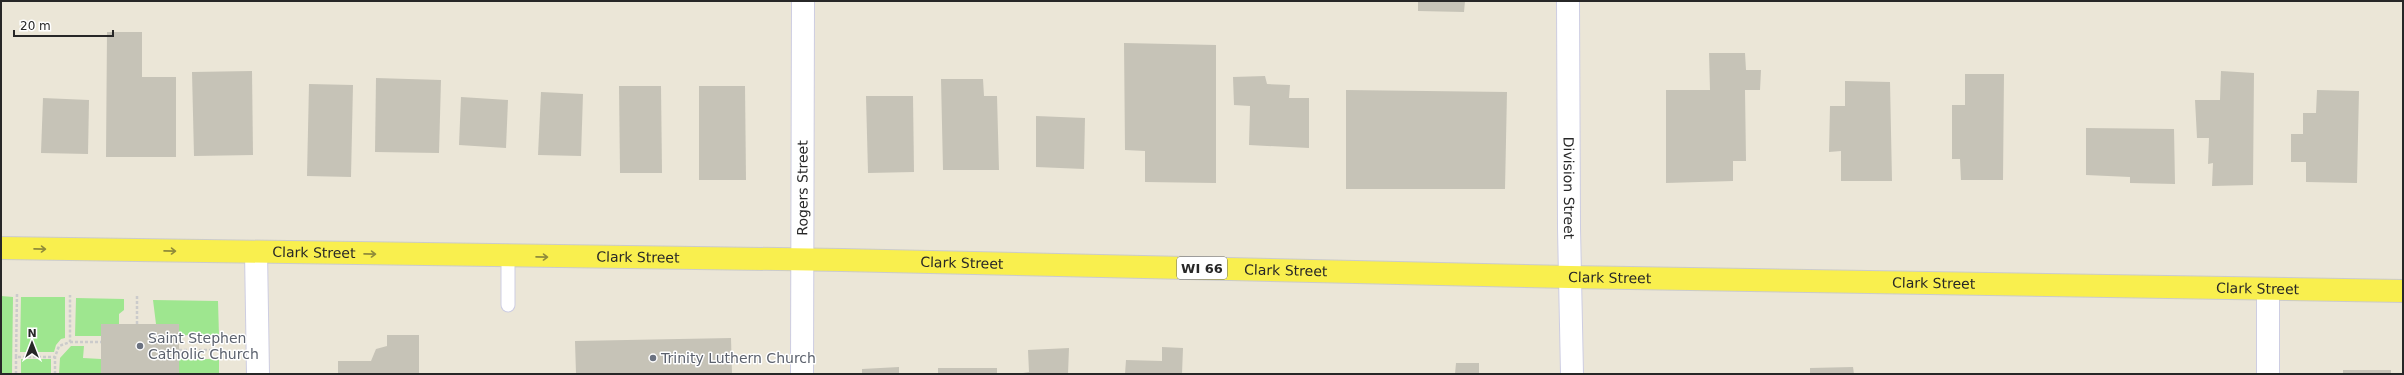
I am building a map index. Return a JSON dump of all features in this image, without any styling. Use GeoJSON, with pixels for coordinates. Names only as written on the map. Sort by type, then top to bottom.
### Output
{"type":"FeatureCollection","features":[{"type":"Feature","properties":{"kind":"main road","name":"Clark Street"},"geometry":{"type":"LineString","coordinates":[[1,248],[508,257],[804,260],[1570,277],[2268,290],[2403,291]]}},
{"type":"Feature","properties":{"kind":"street","name":"Rogers Street"},"geometry":{"type":"LineString","coordinates":[[802,374],[804,260],[803,1]]}},
{"type":"Feature","properties":{"kind":"street","name":"Division Street"},"geometry":{"type":"LineString","coordinates":[[1568,1],[1572,374]]}},
{"type":"Feature","properties":{"kind":"street"},"geometry":{"type":"LineString","coordinates":[[256,252],[258,374]]}},
{"type":"Feature","properties":{"kind":"street"},"geometry":{"type":"LineString","coordinates":[[2268,290],[2268,374]]}},
{"type":"Feature","properties":{"kind":"lane"},"geometry":{"type":"LineString","coordinates":[[508,257],[508,305]]}},
{"type":"Feature","properties":{"kind":"path"},"geometry":{"type":"LineString","coordinates":[[16,374],[17,294]]}},
{"type":"Feature","properties":{"kind":"path"},"geometry":{"type":"LineString","coordinates":[[70,295],[70,342]]}},
{"type":"Feature","properties":{"kind":"path"},"geometry":{"type":"LineString","coordinates":[[137,296],[137,324]]}},
{"type":"Feature","properties":{"kind":"path"},"geometry":{"type":"LineString","coordinates":[[55,374],[55,357],[62,343],[101,342]]}},
{"type":"Feature","properties":{"kind":"path"},"geometry":{"type":"LineString","coordinates":[[179,350],[223,350]]}},
{"type":"Feature","properties":{"kind":"path"},"geometry":{"type":"LineString","coordinates":[[16,357],[55,357]]}},
{"type":"Feature","properties":{"kind":"green space"},"geometry":{"type":"Polygon","coordinates":[[[1,296],[13,297],[12,374],[1,374],[1,296]]]}},
{"type":"Feature","properties":{"kind":"green space"},"geometry":{"type":"Polygon","coordinates":[[[21,297],[65,297],[65,338],[61,339],[56,345],[54,352],[20,352],[21,297]]]}},
{"type":"Feature","properties":{"kind":"green space"},"geometry":{"type":"Polygon","coordinates":[[[76,298],[124,299],[124,310],[119,314],[119,324],[101,324],[101,336],[75,336],[76,298]]]}},
{"type":"Feature","properties":{"kind":"green space"},"geometry":{"type":"Polygon","coordinates":[[[153,300],[218,301],[219,336],[179,335],[156,324],[153,300]]]}},
{"type":"Feature","properties":{"kind":"green space"},"geometry":{"type":"Polygon","coordinates":[[[71,346],[84,346],[83,358],[101,359],[101,374],[59,374],[60,358],[71,346]]]}},
{"type":"Feature","properties":{"kind":"green space"},"geometry":{"type":"Polygon","coordinates":[[[21,359],[51,359],[51,374],[21,374],[21,359]]]}},
{"type":"Feature","properties":{"kind":"green space"},"geometry":{"type":"Polygon","coordinates":[[[179,359],[219,359],[219,374],[179,374],[179,359]]]}},
{"type":"Feature","properties":{"kind":"building"},"geometry":{"type":"Polygon","coordinates":[[[1418,1],[1465,1],[1464,12],[1418,11],[1418,1]]]}},
{"type":"Feature","properties":{"kind":"building"},"geometry":{"type":"Polygon","coordinates":[[[107,32],[142,32],[142,77],[176,77],[176,157],[106,157],[107,32]]]}},
{"type":"Feature","properties":{"kind":"building"},"geometry":{"type":"Polygon","coordinates":[[[1124,43],[1216,45],[1216,183],[1145,182],[1145,151],[1125,150],[1124,43]]]}},
{"type":"Feature","properties":{"kind":"building"},"geometry":{"type":"Polygon","coordinates":[[[1709,53],[1745,53],[1746,70],[1761,70],[1760,90],[1745,90],[1746,161],[1733,161],[1733,181],[1666,183],[1666,90],[1710,90],[1709,53]]]}},
{"type":"Feature","properties":{"kind":"building"},"geometry":{"type":"Polygon","coordinates":[[[252,71],[253,155],[194,156],[192,72],[252,71]]]}},
{"type":"Feature","properties":{"kind":"building"},"geometry":{"type":"Polygon","coordinates":[[[2221,71],[2254,73],[2253,185],[2212,186],[2213,163],[2208,164],[2209,138],[2197,138],[2195,100],[2220,100],[2221,71]]]}},
{"type":"Feature","properties":{"kind":"building"},"geometry":{"type":"Polygon","coordinates":[[[1965,74],[2004,74],[2003,180],[1961,180],[1960,159],[1952,159],[1952,105],[1965,105],[1965,74]]]}},
{"type":"Feature","properties":{"kind":"building"},"geometry":{"type":"Polygon","coordinates":[[[1265,76],[1267,84],[1290,85],[1289,98],[1309,98],[1309,148],[1249,145],[1250,106],[1234,105],[1233,77],[1265,76]]]}},
{"type":"Feature","properties":{"kind":"building"},"geometry":{"type":"Polygon","coordinates":[[[376,78],[441,80],[439,153],[375,152],[376,78]]]}},
{"type":"Feature","properties":{"kind":"building"},"geometry":{"type":"Polygon","coordinates":[[[941,79],[983,79],[984,96],[997,96],[999,170],[943,170],[941,79]]]}},
{"type":"Feature","properties":{"kind":"building"},"geometry":{"type":"Polygon","coordinates":[[[1845,81],[1890,82],[1892,181],[1841,181],[1841,151],[1829,152],[1830,106],[1845,106],[1845,81]]]}},
{"type":"Feature","properties":{"kind":"building"},"geometry":{"type":"Polygon","coordinates":[[[309,84],[353,85],[351,177],[307,176],[309,84]]]}},
{"type":"Feature","properties":{"kind":"building"},"geometry":{"type":"Polygon","coordinates":[[[619,86],[661,86],[662,173],[620,173],[619,86]]]}},
{"type":"Feature","properties":{"kind":"building"},"geometry":{"type":"Polygon","coordinates":[[[699,86],[745,86],[746,180],[699,180],[699,86]]]}},
{"type":"Feature","properties":{"kind":"building"},"geometry":{"type":"Polygon","coordinates":[[[1346,90],[1507,92],[1505,189],[1346,189],[1346,90]]]}},
{"type":"Feature","properties":{"kind":"building"},"geometry":{"type":"Polygon","coordinates":[[[2317,90],[2359,91],[2357,183],[2306,182],[2306,162],[2291,162],[2291,134],[2303,134],[2303,113],[2316,113],[2317,90]]]}},
{"type":"Feature","properties":{"kind":"building"},"geometry":{"type":"Polygon","coordinates":[[[541,92],[583,94],[581,156],[538,155],[541,92]]]}},
{"type":"Feature","properties":{"kind":"building"},"geometry":{"type":"Polygon","coordinates":[[[866,96],[913,96],[914,172],[868,173],[866,96]]]}},
{"type":"Feature","properties":{"kind":"building"},"geometry":{"type":"Polygon","coordinates":[[[461,97],[508,100],[506,148],[459,145],[461,97]]]}},
{"type":"Feature","properties":{"kind":"building"},"geometry":{"type":"Polygon","coordinates":[[[43,98],[89,100],[88,154],[41,153],[43,98]]]}},
{"type":"Feature","properties":{"kind":"building"},"geometry":{"type":"Polygon","coordinates":[[[1036,116],[1085,118],[1084,169],[1036,167],[1036,116]]]}},
{"type":"Feature","properties":{"kind":"building"},"geometry":{"type":"Polygon","coordinates":[[[2086,128],[2174,129],[2175,184],[2130,183],[2130,177],[2086,175],[2086,128]]]}},
{"type":"Feature","properties":{"kind":"building","name":"Saint Stephen Catholic Church"},"geometry":{"type":"Polygon","coordinates":[[[101,324],[179,324],[179,374],[101,374],[101,324]]]}},
{"type":"Feature","properties":{"kind":"building"},"geometry":{"type":"Polygon","coordinates":[[[387,335],[419,335],[419,374],[338,374],[338,361],[371,361],[376,349],[387,346],[387,335]]]}},
{"type":"Feature","properties":{"kind":"building","name":"Trinity Luthern Church"},"geometry":{"type":"Polygon","coordinates":[[[731,338],[732,374],[576,374],[575,341],[731,338]]]}},
{"type":"Feature","properties":{"kind":"building"},"geometry":{"type":"Polygon","coordinates":[[[1162,347],[1183,348],[1182,374],[1125,374],[1126,360],[1162,361],[1162,347]]]}},
{"type":"Feature","properties":{"kind":"building"},"geometry":{"type":"Polygon","coordinates":[[[1069,348],[1068,374],[1017,374],[1029,372],[1028,350],[1069,348]]]}},
{"type":"Feature","properties":{"kind":"building"},"geometry":{"type":"Polygon","coordinates":[[[1456,363],[1479,363],[1479,374],[1455,374],[1456,363]]]}},
{"type":"Feature","properties":{"kind":"building"},"geometry":{"type":"Polygon","coordinates":[[[899,367],[899,374],[862,374],[862,369],[899,367]]]}},
{"type":"Feature","properties":{"kind":"building"},"geometry":{"type":"Polygon","coordinates":[[[1853,367],[1854,374],[1810,374],[1810,368],[1853,367]]]}},
{"type":"Feature","properties":{"kind":"building"},"geometry":{"type":"Polygon","coordinates":[[[938,368],[997,368],[997,374],[938,374],[938,368]]]}},
{"type":"Feature","properties":{"kind":"building"},"geometry":{"type":"Polygon","coordinates":[[[2343,370],[2391,370],[2391,374],[2343,374],[2343,370]]]}},
{"type":"Feature","properties":{"kind":"place","name":"Saint Stephen Catholic Church"},"geometry":{"type":"Point","coordinates":[140,346]}},
{"type":"Feature","properties":{"kind":"place","name":"Trinity Luthern Church"},"geometry":{"type":"Point","coordinates":[653,358]}}]}
